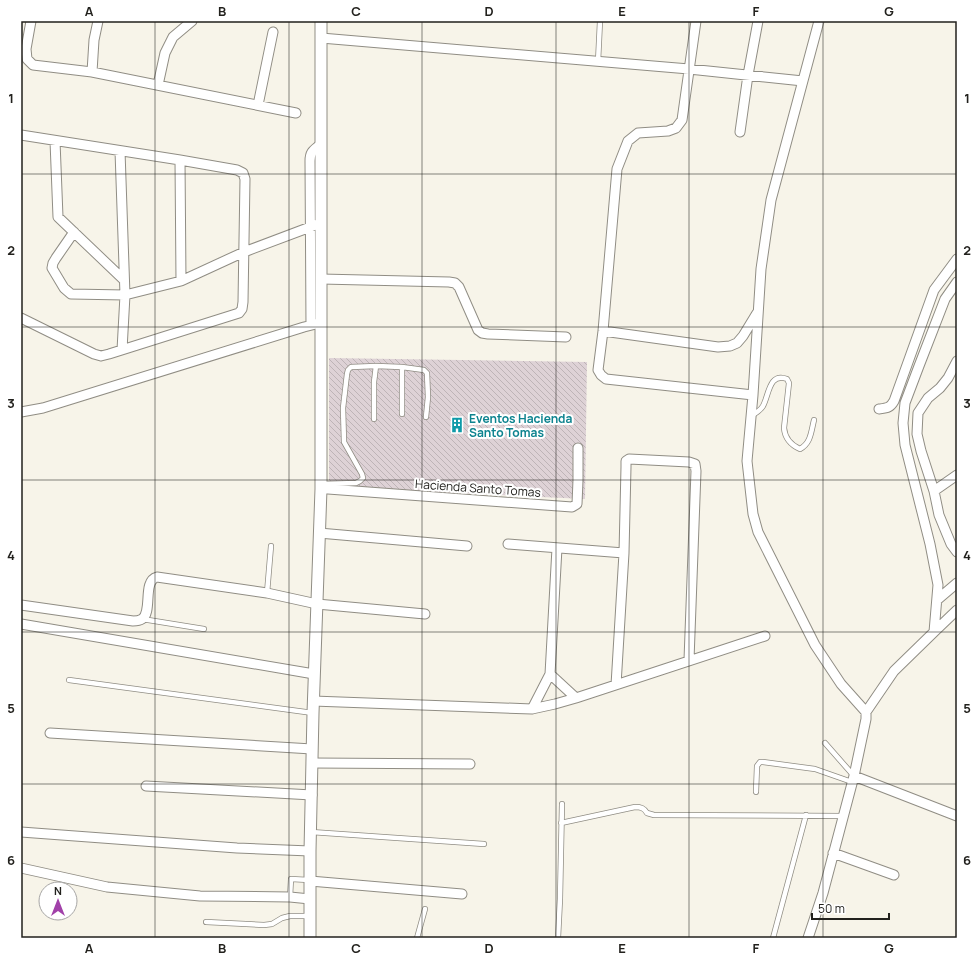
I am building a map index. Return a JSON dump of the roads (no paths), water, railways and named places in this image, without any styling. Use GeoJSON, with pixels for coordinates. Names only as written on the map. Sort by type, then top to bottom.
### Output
{"type":"FeatureCollection","features":[{"type":"Feature","properties":{"kind":"street"},"geometry":{"type":"LineString","coordinates":[[31,21],[26,50],[27,60],[33,65],[92,72],[296,113]]}},
{"type":"Feature","properties":{"kind":"street"},"geometry":{"type":"LineString","coordinates":[[92,72],[94,40],[98,21]]}},
{"type":"Feature","properties":{"kind":"street"},"geometry":{"type":"LineString","coordinates":[[158,85],[165,53],[173,37],[192,21]]}},
{"type":"Feature","properties":{"kind":"street"},"geometry":{"type":"LineString","coordinates":[[310,938],[312,749],[321,486],[316,324],[316,225],[321,144],[321,21]]}},
{"type":"Feature","properties":{"kind":"street"},"geometry":{"type":"LineString","coordinates":[[696,21],[682,120],[676,128],[668,131],[638,133],[628,141],[617,169],[603,331],[598,370],[606,379],[753,396]]}},
{"type":"Feature","properties":{"kind":"street"},"geometry":{"type":"LineString","coordinates":[[740,132],[748,75],[758,21]]}},
{"type":"Feature","properties":{"kind":"street"},"geometry":{"type":"LineString","coordinates":[[819,21],[771,200],[761,269],[753,396],[747,461],[752,514],[758,532],[815,645],[841,684],[866,712]]}},
{"type":"Feature","properties":{"kind":"street"},"geometry":{"type":"LineString","coordinates":[[258,105],[273,32]]}},
{"type":"Feature","properties":{"kind":"street"},"geometry":{"type":"LineString","coordinates":[[321,38],[689,69],[803,81]]}},
{"type":"Feature","properties":{"kind":"street"},"geometry":{"type":"LineString","coordinates":[[21,135],[237,170],[243,173],[245,179],[244,302],[242,309],[238,313],[102,356],[94,354],[21,318]]}},
{"type":"Feature","properties":{"kind":"street"},"geometry":{"type":"LineString","coordinates":[[55,140],[58,218],[124,280]]}},
{"type":"Feature","properties":{"kind":"street"},"geometry":{"type":"LineString","coordinates":[[120,151],[125,296],[122,350]]}},
{"type":"Feature","properties":{"kind":"street"},"geometry":{"type":"LineString","coordinates":[[180,160],[181,281]]}},
{"type":"Feature","properties":{"kind":"street"},"geometry":{"type":"LineString","coordinates":[[74,232],[56,258],[52,268],[64,288],[71,294],[125,296],[181,281],[244,252],[316,225]]}},
{"type":"Feature","properties":{"kind":"street"},"geometry":{"type":"LineString","coordinates":[[316,225],[321,278],[316,324]]}},
{"type":"Feature","properties":{"kind":"street"},"geometry":{"type":"LineString","coordinates":[[879,409],[892,406],[934,290],[957,259]]}},
{"type":"Feature","properties":{"kind":"street"},"geometry":{"type":"LineString","coordinates":[[321,278],[455,283],[459,287],[478,330],[482,333],[566,337]]}},
{"type":"Feature","properties":{"kind":"street"},"geometry":{"type":"LineString","coordinates":[[934,632],[938,585],[930,544],[905,445],[903,424],[905,403],[922,358],[945,299],[957,282]]}},
{"type":"Feature","properties":{"kind":"street"},"geometry":{"type":"LineString","coordinates":[[603,331],[718,347],[730,346],[737,343],[743,336],[758,312]]}},
{"type":"Feature","properties":{"kind":"street"},"geometry":{"type":"LineString","coordinates":[[21,412],[43,408],[316,324]]}},
{"type":"Feature","properties":{"kind":"street"},"geometry":{"type":"LineString","coordinates":[[957,360],[948,378],[940,388],[928,398],[918,413],[917,434],[934,491],[939,515],[951,544],[957,552]]}},
{"type":"Feature","properties":{"kind":"street","name":"Hacienda Santo Tomas"},"geometry":{"type":"LineString","coordinates":[[321,486],[332,489],[572,507],[577,504],[578,448]]}},
{"type":"Feature","properties":{"kind":"street"},"geometry":{"type":"LineString","coordinates":[[616,685],[624,553],[626,461],[629,459],[689,462],[695,464],[696,471],[689,660]]}},
{"type":"Feature","properties":{"kind":"street"},"geometry":{"type":"LineString","coordinates":[[934,491],[957,475]]}},
{"type":"Feature","properties":{"kind":"street"},"geometry":{"type":"LineString","coordinates":[[319,533],[467,546]]}},
{"type":"Feature","properties":{"kind":"street"},"geometry":{"type":"LineString","coordinates":[[508,544],[624,553]]}},
{"type":"Feature","properties":{"kind":"street"},"geometry":{"type":"LineString","coordinates":[[532,709],[550,674],[557,548]]}},
{"type":"Feature","properties":{"kind":"street"},"geometry":{"type":"LineString","coordinates":[[21,605],[133,622],[142,619],[146,614],[150,584],[152,579],[157,577],[267,593],[317,604],[425,614]]}},
{"type":"Feature","properties":{"kind":"street"},"geometry":{"type":"LineString","coordinates":[[937,600],[957,583]]}},
{"type":"Feature","properties":{"kind":"street"},"geometry":{"type":"LineString","coordinates":[[808,938],[823,893],[853,779],[866,719],[866,712],[894,671],[957,610]]}},
{"type":"Feature","properties":{"kind":"street"},"geometry":{"type":"LineString","coordinates":[[21,624],[314,674]]}},
{"type":"Feature","properties":{"kind":"street"},"geometry":{"type":"LineString","coordinates":[[314,701],[532,709],[576,698],[765,636]]}},
{"type":"Feature","properties":{"kind":"street"},"geometry":{"type":"LineString","coordinates":[[550,674],[576,698]]}},
{"type":"Feature","properties":{"kind":"street"},"geometry":{"type":"LineString","coordinates":[[50,733],[312,749]]}},
{"type":"Feature","properties":{"kind":"street"},"geometry":{"type":"LineString","coordinates":[[312,762],[470,764]]}},
{"type":"Feature","properties":{"kind":"street"},"geometry":{"type":"LineString","coordinates":[[853,779],[957,816]]}},
{"type":"Feature","properties":{"kind":"street"},"geometry":{"type":"LineString","coordinates":[[146,786],[312,795]]}},
{"type":"Feature","properties":{"kind":"street"},"geometry":{"type":"LineString","coordinates":[[21,832],[230,848],[310,851]]}},
{"type":"Feature","properties":{"kind":"street"},"geometry":{"type":"LineString","coordinates":[[833,853],[894,875]]}},
{"type":"Feature","properties":{"kind":"street"},"geometry":{"type":"LineString","coordinates":[[21,868],[107,887],[200,896],[290,897],[310,899]]}},
{"type":"Feature","properties":{"kind":"street"},"geometry":{"type":"LineString","coordinates":[[310,880],[462,894]]}},
{"type":"Feature","properties":{"kind":"lane"},"geometry":{"type":"LineString","coordinates":[[598,62],[600,21]]}},
{"type":"Feature","properties":{"kind":"lane"},"geometry":{"type":"LineString","coordinates":[[374,419],[374,382],[376,366]]}},
{"type":"Feature","properties":{"kind":"lane"},"geometry":{"type":"LineString","coordinates":[[321,486],[356,484],[360,482],[362,478],[362,474],[344,442],[343,408],[348,370],[351,367],[402,367],[424,370],[427,373],[428,397],[426,417]]}},
{"type":"Feature","properties":{"kind":"lane"},"geometry":{"type":"LineString","coordinates":[[402,367],[402,414]]}},
{"type":"Feature","properties":{"kind":"lane"},"geometry":{"type":"LineString","coordinates":[[751,416],[763,406],[770,385],[774,380],[782,377],[789,383],[784,433],[792,446],[800,449],[804,447],[808,442],[814,420]]}},
{"type":"Feature","properties":{"kind":"lane"},"geometry":{"type":"LineString","coordinates":[[267,593],[271,546]]}},
{"type":"Feature","properties":{"kind":"lane"},"geometry":{"type":"LineString","coordinates":[[142,619],[204,629]]}},
{"type":"Feature","properties":{"kind":"lane"},"geometry":{"type":"LineString","coordinates":[[69,680],[313,713]]}},
{"type":"Feature","properties":{"kind":"lane"},"geometry":{"type":"LineString","coordinates":[[826,743],[853,779]]}},
{"type":"Feature","properties":{"kind":"lane"},"geometry":{"type":"LineString","coordinates":[[756,792],[758,766],[760,762],[815,769],[853,779]]}},
{"type":"Feature","properties":{"kind":"lane"},"geometry":{"type":"LineString","coordinates":[[558,938],[562,804]]}},
{"type":"Feature","properties":{"kind":"lane"},"geometry":{"type":"LineString","coordinates":[[561,823],[635,807],[640,807],[647,813],[654,815],[843,816]]}},
{"type":"Feature","properties":{"kind":"lane"},"geometry":{"type":"LineString","coordinates":[[773,938],[806,815]]}},
{"type":"Feature","properties":{"kind":"lane"},"geometry":{"type":"LineString","coordinates":[[311,832],[484,844]]}},
{"type":"Feature","properties":{"kind":"lane"},"geometry":{"type":"LineString","coordinates":[[290,897],[290,880],[310,880]]}},
{"type":"Feature","properties":{"kind":"lane"},"geometry":{"type":"LineString","coordinates":[[417,938],[425,909]]}},
{"type":"Feature","properties":{"kind":"lane"},"geometry":{"type":"LineString","coordinates":[[206,922],[264,925],[272,924],[286,917],[310,916]]}},
{"type":"Feature","properties":{"kind":"place","name":"Eventos Hacienda Santo Tomas"},"geometry":{"type":"Point","coordinates":[457,425]}}]}
